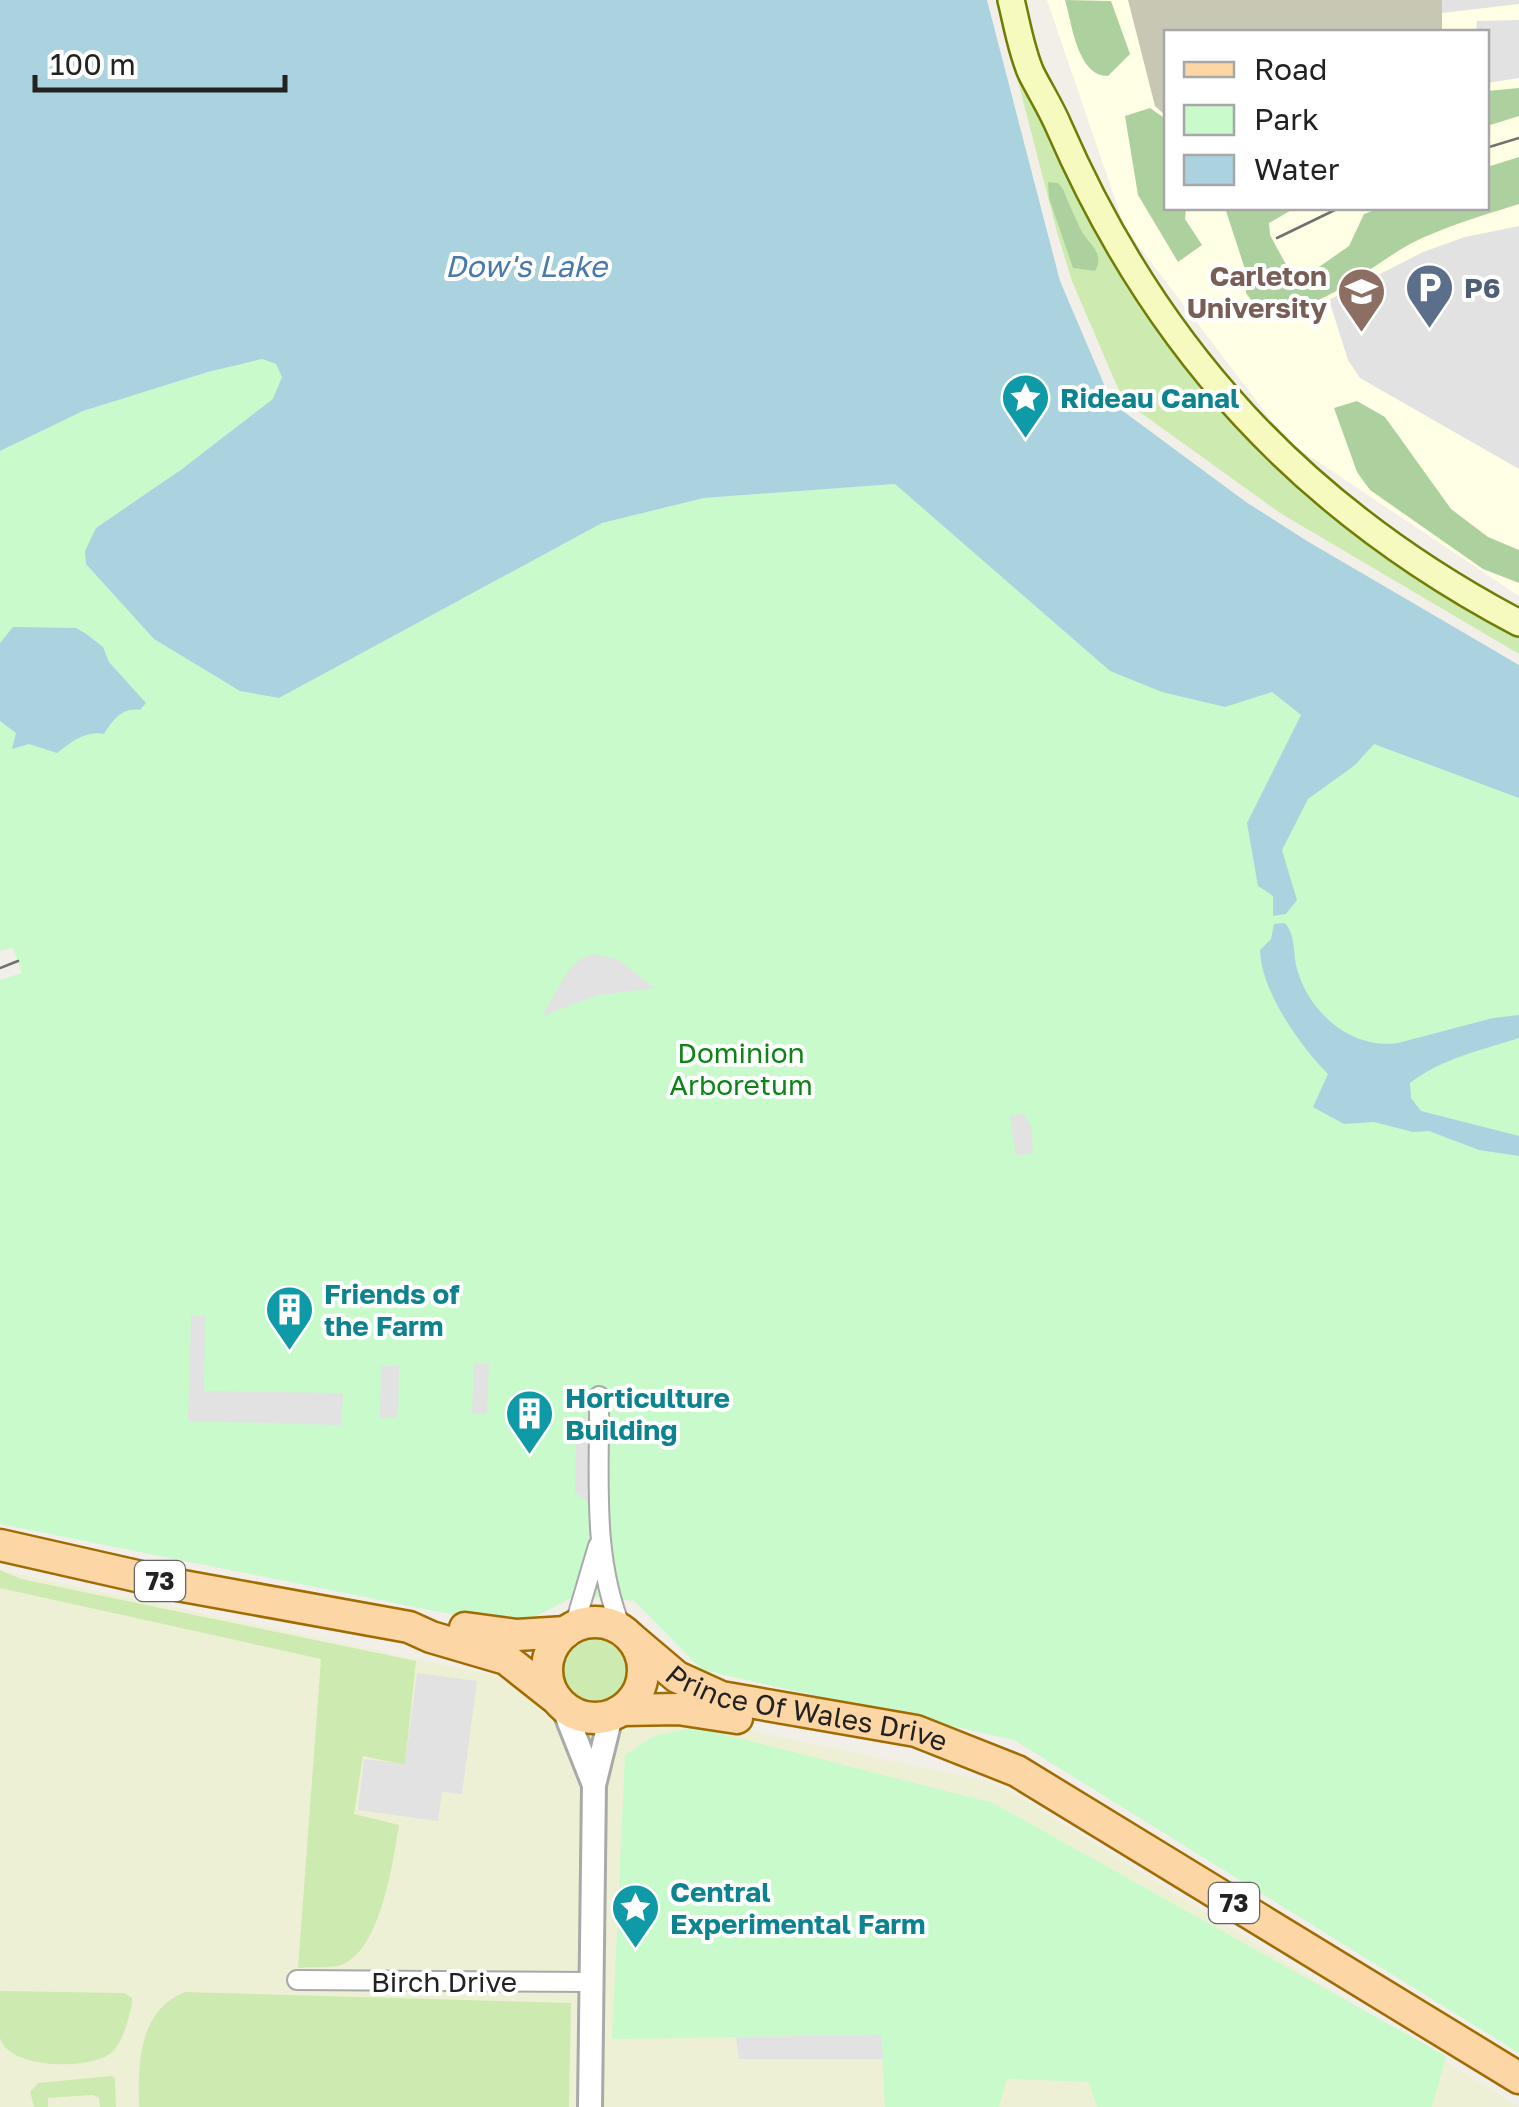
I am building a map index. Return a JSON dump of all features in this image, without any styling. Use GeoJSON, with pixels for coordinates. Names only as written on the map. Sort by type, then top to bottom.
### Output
{"type":"FeatureCollection","features":[{"type":"Feature","properties":{"kind":"main road"},"geometry":{"type":"LineString","coordinates":[[1010,0],[1033,78],[1046,97],[1094,204],[1137,280],[1184,346],[1244,417],[1307,479],[1432,573],[1519,622]]}},
{"type":"Feature","properties":{"kind":"main road"},"geometry":{"type":"LineString","coordinates":[[1026,0],[1046,97]]}},
{"type":"Feature","properties":{"kind":"main road","name":"73"},"geometry":{"type":"LineString","coordinates":[[0,1545],[172,1584],[409,1627],[431,1638],[506,1659],[559,1702],[586,1718],[617,1713]]}},
{"type":"Feature","properties":{"kind":"main road","name":"73"},"geometry":{"type":"LineString","coordinates":[[409,1627],[436,1622],[518,1635],[600,1622],[626,1634]]}},
{"type":"Feature","properties":{"kind":"main road"},"geometry":{"type":"LineString","coordinates":[[559,1702],[548,1684],[549,1655],[570,1629]]}},
{"type":"Feature","properties":{"kind":"main road"},"geometry":{"type":"LineString","coordinates":[[617,1713],[638,1692],[643,1670],[642,1658],[626,1634]]}},
{"type":"Feature","properties":{"kind":"main road","name":"Prince Of Wales Drive"},"geometry":{"type":"LineString","coordinates":[[626,1634],[678,1677],[721,1696],[916,1731],[1050,1789],[1519,2078]]}},
{"type":"Feature","properties":{"kind":"main road","name":"Prince Of Wales Drive"},"geometry":{"type":"LineString","coordinates":[[617,1713],[699,1710],[991,1762]]}},
{"type":"Feature","properties":{"kind":"street"},"geometry":{"type":"LineString","coordinates":[[600,1396],[599,1541],[609,1596],[626,1634]]}},
{"type":"Feature","properties":{"kind":"street"},"geometry":{"type":"LineString","coordinates":[[570,1629],[589,1584],[599,1541]]}},
{"type":"Feature","properties":{"kind":"street"},"geometry":{"type":"LineString","coordinates":[[559,1702],[594,1784]]}},
{"type":"Feature","properties":{"kind":"street"},"geometry":{"type":"LineString","coordinates":[[590,2107],[594,1784],[617,1713]]}},
{"type":"Feature","properties":{"kind":"street","name":"Birch Drive"},"geometry":{"type":"LineString","coordinates":[[297,1980],[592,1982]]}},
{"type":"Feature","properties":{"kind":"shaded area","name":"Carleton University"},"geometry":{"type":"Polygon","coordinates":[[[1047,0],[1519,0],[1519,596],[1287,441],[1125,228],[1047,0]]]}},
{"type":"Feature","properties":{"kind":"shaded area"},"geometry":{"type":"Polygon","coordinates":[[[1128,0],[1442,0],[1442,30],[1164,30],[1164,114],[1155,106],[1128,0]]]}},
{"type":"Feature","properties":{"kind":"shaded area"},"geometry":{"type":"Polygon","coordinates":[[[1442,0],[1519,0],[1519,4],[1442,13],[1442,0]]]}},
{"type":"Feature","properties":{"kind":"shaded area"},"geometry":{"type":"Polygon","coordinates":[[[1519,20],[1519,78],[1489,83],[1489,30],[1476,30],[1477,21],[1519,20]]]}},
{"type":"Feature","properties":{"kind":"shaded area","name":"P6"},"geometry":{"type":"Polygon","coordinates":[[[1519,226],[1519,469],[1360,378],[1348,360],[1329,300],[1423,252],[1465,237],[1519,226]]]}},
{"type":"Feature","properties":{"kind":"shaded area"},"geometry":{"type":"Polygon","coordinates":[[[593,954],[617,959],[655,988],[598,995],[542,1016],[568,971],[593,954]]]}},
{"type":"Feature","properties":{"kind":"shaded area"},"geometry":{"type":"Polygon","coordinates":[[[1023,1113],[1031,1127],[1032,1153],[1016,1156],[1010,1116],[1023,1113]]]}},
{"type":"Feature","properties":{"kind":"shaded area"},"geometry":{"type":"Polygon","coordinates":[[[191,1316],[205,1316],[204,1391],[343,1393],[341,1425],[188,1421],[191,1316]]]}},
{"type":"Feature","properties":{"kind":"shaded area"},"geometry":{"type":"Polygon","coordinates":[[[474,1363],[489,1364],[487,1414],[472,1413],[474,1363]]]}},
{"type":"Feature","properties":{"kind":"shaded area"},"geometry":{"type":"Polygon","coordinates":[[[381,1366],[399,1366],[398,1418],[380,1418],[381,1366]]]}},
{"type":"Feature","properties":{"kind":"shaded area"},"geometry":{"type":"Polygon","coordinates":[[[585,1413],[589,1434],[588,1503],[575,1492],[576,1427],[585,1413]]]}},
{"type":"Feature","properties":{"kind":"shaded area","name":"Central Experimental Farm"},"geometry":{"type":"Polygon","coordinates":[[[0,1570],[991,1782],[1519,2107],[0,2107],[0,1570]]]}},
{"type":"Feature","properties":{"kind":"shaded area"},"geometry":{"type":"Polygon","coordinates":[[[417,1673],[477,1681],[462,1794],[442,1792],[438,1821],[358,1810],[364,1759],[405,1764],[417,1673]]]}},
{"type":"Feature","properties":{"kind":"shaded area"},"geometry":{"type":"Polygon","coordinates":[[[881,2035],[883,2059],[739,2059],[736,2037],[881,2035]]]}},
{"type":"Feature","properties":{"kind":"green space"},"geometry":{"type":"Polygon","coordinates":[[[997,0],[1003,0],[1032,94],[1081,205],[1111,259],[1180,359],[1260,450],[1304,492],[1407,570],[1519,634],[1519,654],[1280,513],[1123,400],[1072,281],[997,0]]]}},
{"type":"Feature","properties":{"kind":"green space"},"geometry":{"type":"Polygon","coordinates":[[[1065,0],[1111,1],[1130,54],[1108,76],[1098,74],[1083,58],[1065,0]]]}},
{"type":"Feature","properties":{"kind":"green space"},"geometry":{"type":"Polygon","coordinates":[[[1519,88],[1519,116],[1489,125],[1489,91],[1519,88]]]}},
{"type":"Feature","properties":{"kind":"green space"},"geometry":{"type":"Polygon","coordinates":[[[1150,108],[1163,117],[1164,210],[1186,210],[1185,219],[1202,245],[1178,262],[1138,195],[1125,116],[1150,108]]]}},
{"type":"Feature","properties":{"kind":"green space"},"geometry":{"type":"Polygon","coordinates":[[[1519,157],[1519,204],[1410,244],[1338,290],[1300,307],[1259,311],[1246,293],[1245,269],[1226,210],[1292,210],[1269,223],[1270,235],[1296,283],[1349,246],[1364,214],[1375,210],[1489,210],[1489,166],[1519,157]]]}},
{"type":"Feature","properties":{"kind":"green space"},"geometry":{"type":"Polygon","coordinates":[[[1048,182],[1058,183],[1063,189],[1080,228],[1097,253],[1095,271],[1073,268],[1049,198],[1048,182]]]}},
{"type":"Feature","properties":{"kind":"green space","name":"Dominion Arboretum"},"geometry":{"type":"Polygon","coordinates":[[[262,359],[276,364],[282,377],[274,399],[96,528],[279,698],[602,523],[704,498],[896,484],[1110,671],[1224,707],[1272,692],[1302,716],[1519,798],[1519,2053],[1014,1740],[702,1670],[634,1601],[577,1595],[515,1627],[0,1524],[0,980],[22,973],[13,948],[0,951],[0,451],[83,411],[262,359]]]}},
{"type":"Feature","properties":{"kind":"green space"},"geometry":{"type":"Polygon","coordinates":[[[1357,401],[1385,417],[1451,509],[1488,537],[1519,550],[1519,583],[1483,569],[1370,490],[1357,472],[1334,408],[1357,401]]]}},
{"type":"Feature","properties":{"kind":"green space"},"geometry":{"type":"Polygon","coordinates":[[[0,1570],[21,1579],[416,1661],[405,1765],[363,1756],[354,1814],[399,1825],[375,1926],[353,1958],[338,1966],[298,1968],[321,1659],[0,1588],[0,1570]]]}},
{"type":"Feature","properties":{"kind":"green space"},"geometry":{"type":"Polygon","coordinates":[[[596,1633],[622,1644],[633,1670],[622,1696],[596,1707],[570,1696],[559,1670],[570,1644],[596,1633]]]}},
{"type":"Feature","properties":{"kind":"green space"},"geometry":{"type":"Polygon","coordinates":[[[696,1727],[993,1803],[1446,2056],[1432,2107],[1097,2107],[1089,2082],[1007,2079],[999,2107],[885,2107],[881,2035],[612,2039],[625,1755],[654,1736],[696,1727]]]}},
{"type":"Feature","properties":{"kind":"green space"},"geometry":{"type":"Polygon","coordinates":[[[0,1991],[124,1993],[132,1998],[132,2003],[122,2037],[111,2053],[86,2062],[51,2064],[18,2056],[7,2049],[0,2038],[0,1991]]]}},
{"type":"Feature","properties":{"kind":"green space"},"geometry":{"type":"Polygon","coordinates":[[[185,1992],[571,2003],[569,2107],[139,2107],[141,2057],[150,2025],[169,2001],[185,1992]]]}},
{"type":"Feature","properties":{"kind":"green space"},"geometry":{"type":"Polygon","coordinates":[[[115,2078],[116,2107],[100,2107],[99,2098],[92,2095],[48,2098],[48,2107],[34,2107],[30,2092],[38,2083],[115,2078]]]}},
{"type":"Feature","properties":{"kind":"water","name":"Dow's Lake"},"geometry":{"type":"Polygon","coordinates":[[[0,0],[987,0],[1060,281],[1112,403],[1246,502],[1519,665],[1519,798],[1374,744],[1355,765],[1308,799],[1282,850],[1297,900],[1286,914],[1273,916],[1273,896],[1258,886],[1247,823],[1301,715],[1272,692],[1225,707],[1162,692],[1110,671],[895,484],[704,498],[602,523],[279,698],[240,691],[154,639],[86,564],[85,551],[96,528],[273,399],[282,377],[276,364],[262,359],[208,372],[83,411],[0,451],[0,0]]]}},
{"type":"Feature","properties":{"kind":"water"},"geometry":{"type":"Polygon","coordinates":[[[13,627],[76,628],[85,633],[103,647],[109,662],[146,703],[140,710],[119,716],[104,734],[85,735],[57,753],[29,744],[12,749],[16,733],[0,721],[0,643],[13,627]]]}},
{"type":"Feature","properties":{"kind":"water"},"geometry":{"type":"Polygon","coordinates":[[[1285,923],[1293,939],[1297,969],[1311,1000],[1335,1025],[1364,1041],[1398,1043],[1519,1015],[1519,1038],[1448,1061],[1410,1083],[1411,1098],[1421,1111],[1519,1136],[1519,1156],[1479,1150],[1429,1131],[1413,1132],[1374,1122],[1344,1124],[1313,1107],[1328,1074],[1284,1017],[1262,966],[1260,950],[1271,939],[1274,924],[1285,923]]]}},
{"type":"Feature","properties":{"kind":"tram line"},"geometry":{"type":"LineString","coordinates":[[1489,147],[1519,138]]}},
{"type":"Feature","properties":{"kind":"tram line"},"geometry":{"type":"LineString","coordinates":[[1277,238],[1335,210]]}},
{"type":"Feature","properties":{"kind":"tram line"},"geometry":{"type":"LineString","coordinates":[[0,968],[18,961]]}},
{"type":"Feature","properties":{"kind":"place","name":"P6"},"geometry":{"type":"Point","coordinates":[1429,330]}},
{"type":"Feature","properties":{"kind":"place","name":"Carleton University"},"geometry":{"type":"Point","coordinates":[1362,334]}},
{"type":"Feature","properties":{"kind":"place","name":"Rideau Canal"},"geometry":{"type":"Point","coordinates":[1025,440]}},
{"type":"Feature","properties":{"kind":"place","name":"Friends of the Farm"},"geometry":{"type":"Point","coordinates":[289,1352]}},
{"type":"Feature","properties":{"kind":"place","name":"Horticulture Building"},"geometry":{"type":"Point","coordinates":[530,1456]}},
{"type":"Feature","properties":{"kind":"place","name":"Central Experimental Farm"},"geometry":{"type":"Point","coordinates":[635,1950]}}]}
